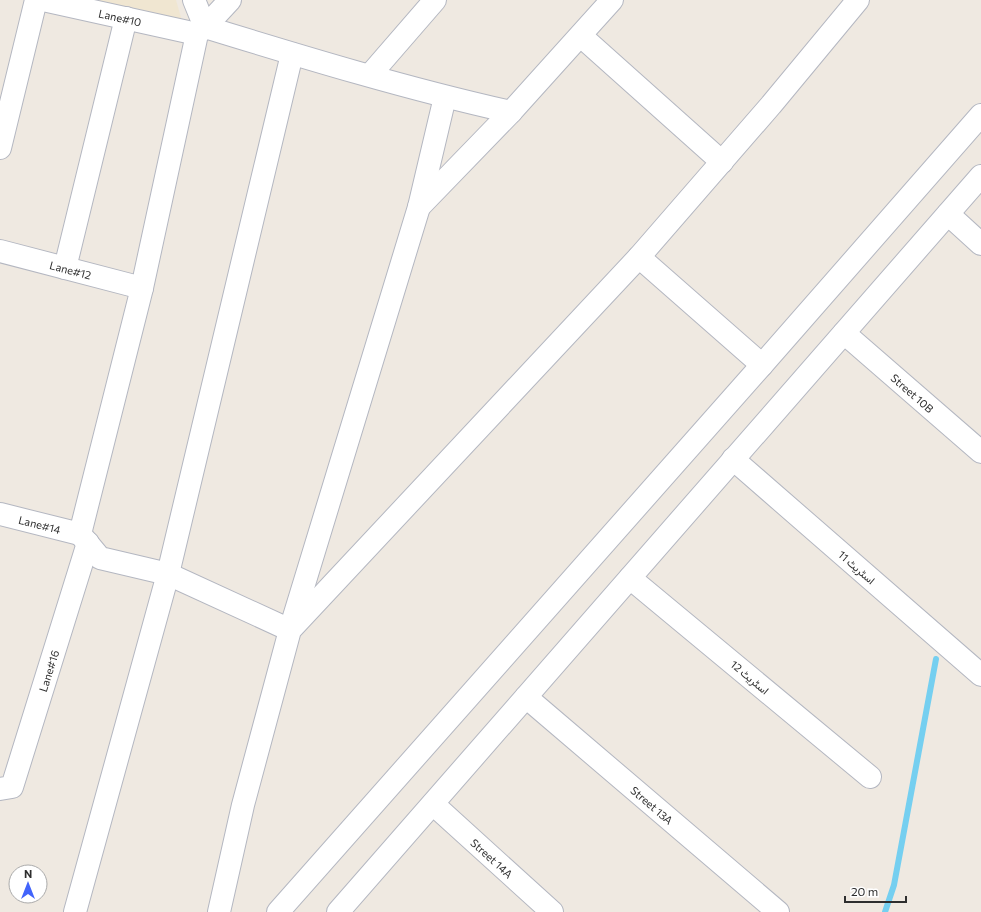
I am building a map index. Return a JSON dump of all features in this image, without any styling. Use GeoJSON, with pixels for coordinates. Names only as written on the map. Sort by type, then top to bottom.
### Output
{"type":"FeatureCollection","features":[{"type":"Feature","properties":{"kind":"street"},"geometry":{"type":"LineString","coordinates":[[0,148],[36,0]]}},
{"type":"Feature","properties":{"kind":"street","name":"Lane#10"},"geometry":{"type":"LineString","coordinates":[[43,0],[126,18],[201,30],[370,75],[445,97],[512,112]]}},
{"type":"Feature","properties":{"kind":"street"},"geometry":{"type":"LineString","coordinates":[[194,0],[201,30],[84,538],[100,558],[168,574],[290,630]]}},
{"type":"Feature","properties":{"kind":"street"},"geometry":{"type":"LineString","coordinates":[[201,30],[230,0]]}},
{"type":"Feature","properties":{"kind":"street"},"geometry":{"type":"LineString","coordinates":[[370,75],[435,0]]}},
{"type":"Feature","properties":{"kind":"street"},"geometry":{"type":"LineString","coordinates":[[419,207],[512,112],[612,0]]}},
{"type":"Feature","properties":{"kind":"street"},"geometry":{"type":"LineString","coordinates":[[290,630],[639,258],[858,0]]}},
{"type":"Feature","properties":{"kind":"street"},"geometry":{"type":"LineString","coordinates":[[64,268],[126,18]]}},
{"type":"Feature","properties":{"kind":"street"},"geometry":{"type":"LineString","coordinates":[[581,36],[722,162]]}},
{"type":"Feature","properties":{"kind":"street"},"geometry":{"type":"LineString","coordinates":[[75,912],[168,574],[292,54]]}},
{"type":"Feature","properties":{"kind":"street"},"geometry":{"type":"LineString","coordinates":[[218,912],[243,805],[290,630],[419,207],[445,97]]}},
{"type":"Feature","properties":{"kind":"street"},"geometry":{"type":"LineString","coordinates":[[278,912],[981,115]]}},
{"type":"Feature","properties":{"kind":"street"},"geometry":{"type":"LineString","coordinates":[[338,912],[981,176]]}},
{"type":"Feature","properties":{"kind":"street"},"geometry":{"type":"LineString","coordinates":[[948,214],[981,244]]}},
{"type":"Feature","properties":{"kind":"street","name":"Lane#12"},"geometry":{"type":"LineString","coordinates":[[0,251],[142,288]]}},
{"type":"Feature","properties":{"kind":"street"},"geometry":{"type":"LineString","coordinates":[[639,258],[762,365]]}},
{"type":"Feature","properties":{"kind":"street","name":"Street 10B"},"geometry":{"type":"LineString","coordinates":[[844,333],[981,452]]}},
{"type":"Feature","properties":{"kind":"street","name":"اسٹریٹ 11"},"geometry":{"type":"LineString","coordinates":[[733,459],[981,675]]}},
{"type":"Feature","properties":{"kind":"street","name":"Lane#14"},"geometry":{"type":"LineString","coordinates":[[0,514],[84,538]]}},
{"type":"Feature","properties":{"kind":"street","name":"Lane#16"},"geometry":{"type":"LineString","coordinates":[[0,789],[12,787],[84,538]]}},
{"type":"Feature","properties":{"kind":"street","name":"اسٹریٹ 12"},"geometry":{"type":"LineString","coordinates":[[630,578],[870,777]]}},
{"type":"Feature","properties":{"kind":"street","name":"Street 13A"},"geometry":{"type":"LineString","coordinates":[[526,697],[778,912]]}},
{"type":"Feature","properties":{"kind":"street","name":"Street 14A"},"geometry":{"type":"LineString","coordinates":[[433,804],[552,912]]}},
{"type":"Feature","properties":{"kind":"shaded area"},"geometry":{"type":"Polygon","coordinates":[[[82,0],[176,0],[182,21],[82,0]]]}},
{"type":"Feature","properties":{"kind":"waterway"},"geometry":{"type":"LineString","coordinates":[[885,912],[894,885],[936,659]]}}]}
